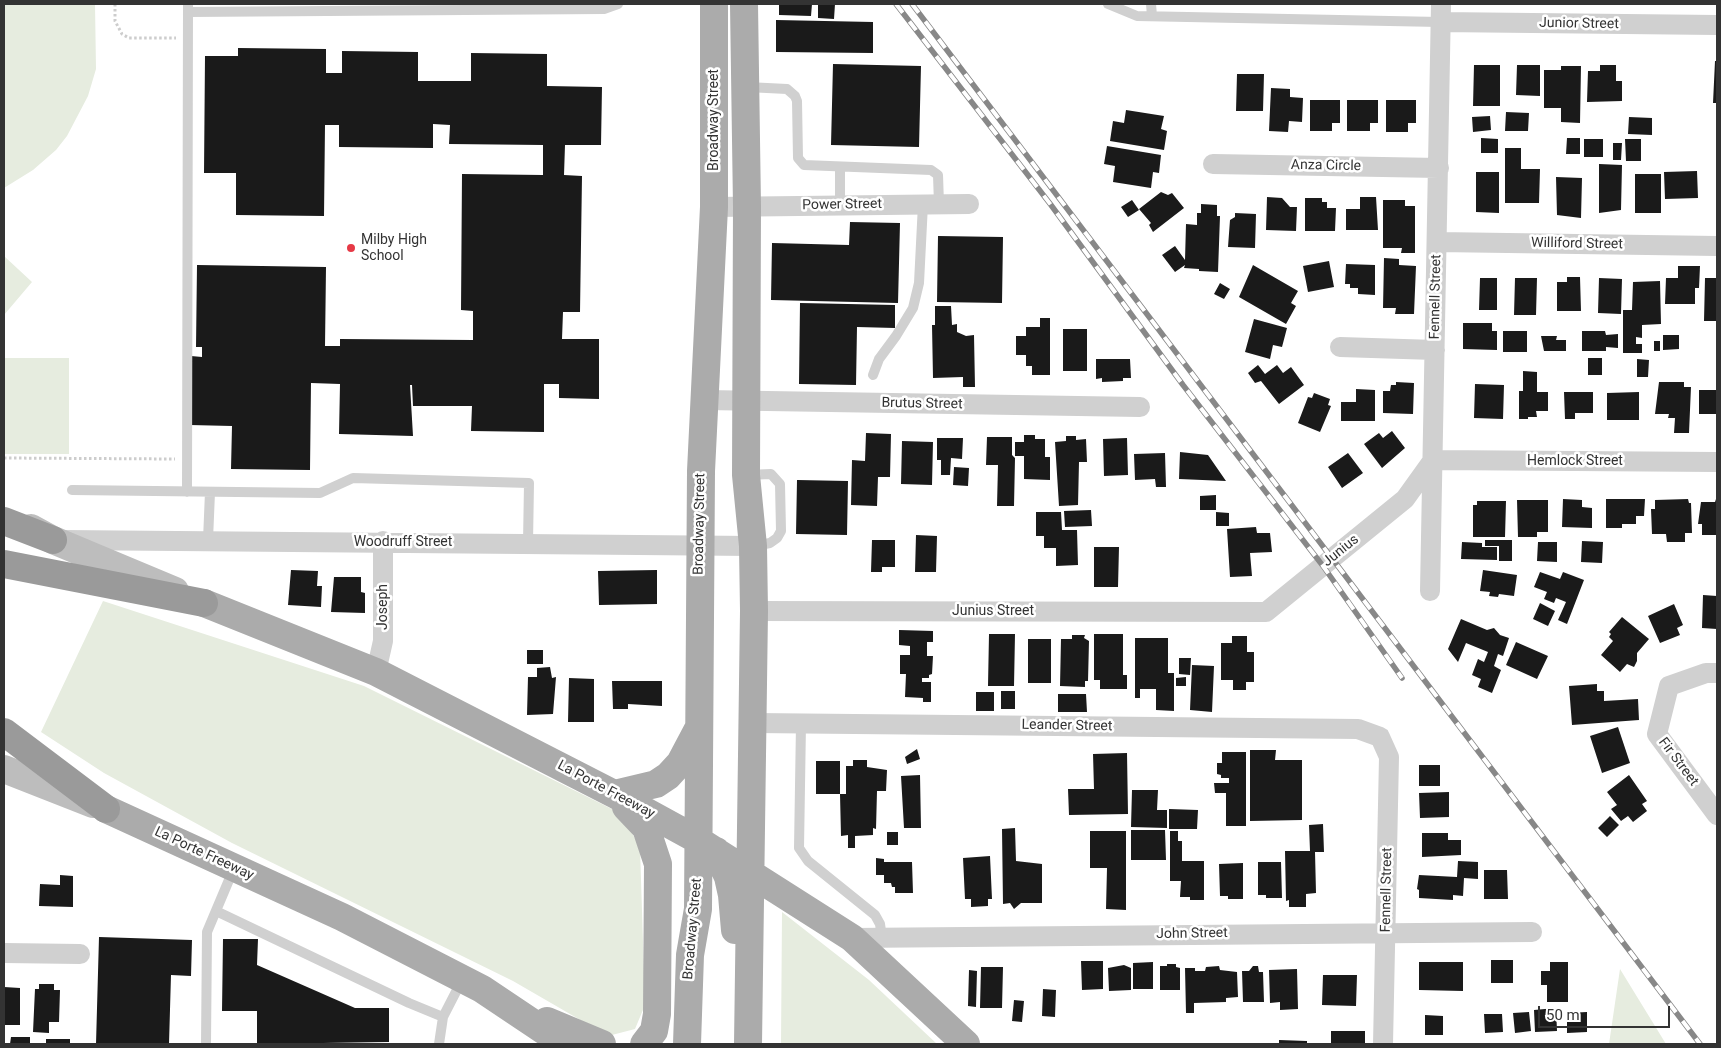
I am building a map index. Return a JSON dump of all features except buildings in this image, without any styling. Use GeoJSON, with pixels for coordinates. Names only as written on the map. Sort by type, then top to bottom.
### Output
{"type":"FeatureCollection","features":[{"type":"Feature","properties":{"kind":"highway"},"geometry":{"type":"LineString","coordinates":[[4,521],[53,540]]}},
{"type":"Feature","properties":{"kind":"highway"},"geometry":{"type":"LineString","coordinates":[[4,564],[204,603]]}},
{"type":"Feature","properties":{"kind":"highway"},"geometry":{"type":"LineString","coordinates":[[4,732],[106,809]]}},
{"type":"Feature","properties":{"kind":"main road","name":"Broadway Street"},"geometry":{"type":"LineString","coordinates":[[687,1044],[690,955],[707,845],[700,726],[700,544],[714,207],[714,4]]}},
{"type":"Feature","properties":{"kind":"main road"},"geometry":{"type":"LineString","coordinates":[[744,4],[747,207],[746,475],[753,546],[754,611],[752,872],[748,1044]]}},
{"type":"Feature","properties":{"kind":"main road"},"geometry":{"type":"LineString","coordinates":[[4,514],[53,540],[204,603]]}},
{"type":"Feature","properties":{"kind":"main road","name":"La Porte Freeway"},"geometry":{"type":"LineString","coordinates":[[204,603],[376,672],[614,794],[707,845],[752,872],[852,938],[966,1044]]}},
{"type":"Feature","properties":{"kind":"main road"},"geometry":{"type":"LineString","coordinates":[[644,1044],[654,1031],[657,1014],[658,864],[646,828],[614,794],[656,784],[668,776],[680,763],[700,726]]}},
{"type":"Feature","properties":{"kind":"main road"},"geometry":{"type":"LineString","coordinates":[[4,769],[106,809]]}},
{"type":"Feature","properties":{"kind":"main road","name":"La Porte Freeway"},"geometry":{"type":"LineString","coordinates":[[106,809],[342,917],[472,984],[564,1044]]}},
{"type":"Feature","properties":{"kind":"main road"},"geometry":{"type":"LineString","coordinates":[[707,845],[728,877],[735,912],[734,1044]]}},
{"type":"Feature","properties":{"kind":"main road"},"geometry":{"type":"LineString","coordinates":[[698,909],[703,954],[702,1044]]}},
{"type":"Feature","properties":{"kind":"main road"},"geometry":{"type":"LineString","coordinates":[[472,984],[549,1022],[602,1044]]}},
{"type":"Feature","properties":{"kind":"street","name":"Junior Street"},"geometry":{"type":"LineString","coordinates":[[1441,13],[1717,25]]}},
{"type":"Feature","properties":{"kind":"street","name":"Fennell Street"},"geometry":{"type":"LineString","coordinates":[[1430,591],[1441,13]]}},
{"type":"Feature","properties":{"kind":"street","name":"Anza Circle"},"geometry":{"type":"LineString","coordinates":[[1213,164],[1439,168]]}},
{"type":"Feature","properties":{"kind":"street","name":"Power Street"},"geometry":{"type":"LineString","coordinates":[[714,207],[969,204]]}},
{"type":"Feature","properties":{"kind":"street","name":"Williford Street"},"geometry":{"type":"LineString","coordinates":[[1438,242],[1717,246]]}},
{"type":"Feature","properties":{"kind":"street"},"geometry":{"type":"LineString","coordinates":[[1340,347],[1435,350]]}},
{"type":"Feature","properties":{"kind":"street","name":"Brutus Street"},"geometry":{"type":"LineString","coordinates":[[705,400],[1140,407]]}},
{"type":"Feature","properties":{"kind":"street","name":"Hemlock Street"},"geometry":{"type":"LineString","coordinates":[[1433,460],[1717,462]]}},
{"type":"Feature","properties":{"kind":"street","name":"Junius"},"geometry":{"type":"LineString","coordinates":[[1233,611],[1266,612],[1405,499],[1433,460]]}},
{"type":"Feature","properties":{"kind":"street","name":"Woodruff Street"},"geometry":{"type":"LineString","coordinates":[[53,540],[383,541],[753,546]]}},
{"type":"Feature","properties":{"kind":"street","name":"Joseph"},"geometry":{"type":"LineString","coordinates":[[376,672],[383,641],[383,541]]}},
{"type":"Feature","properties":{"kind":"street","name":"Junius Street"},"geometry":{"type":"LineString","coordinates":[[754,611],[1233,611]]}},
{"type":"Feature","properties":{"kind":"street","name":"Fir Street"},"geometry":{"type":"LineString","coordinates":[[1717,673],[1706,673],[1669,686],[1657,734],[1717,815]]}},
{"type":"Feature","properties":{"kind":"street","name":"Leander Street"},"geometry":{"type":"LineString","coordinates":[[754,723],[1358,729],[1380,737]]}},
{"type":"Feature","properties":{"kind":"street","name":"Fennell Street"},"geometry":{"type":"LineString","coordinates":[[1380,737],[1389,757],[1383,1044]]}},
{"type":"Feature","properties":{"kind":"street","name":"John Street"},"geometry":{"type":"LineString","coordinates":[[852,938],[1532,932]]}},
{"type":"Feature","properties":{"kind":"street"},"geometry":{"type":"LineString","coordinates":[[4,953],[80,954]]}},
{"type":"Feature","properties":{"kind":"lane"},"geometry":{"type":"LineString","coordinates":[[187,492],[188,8],[604,9],[618,4]]}},
{"type":"Feature","properties":{"kind":"lane"},"geometry":{"type":"LineString","coordinates":[[1108,4],[1137,16],[1441,13]]}},
{"type":"Feature","properties":{"kind":"lane"},"geometry":{"type":"LineString","coordinates":[[1152,4],[1152,16]]}},
{"type":"Feature","properties":{"kind":"lane"},"geometry":{"type":"LineString","coordinates":[[746,87],[791,91],[797,101],[798,158],[804,165],[934,171],[938,175],[931,204],[919,283],[913,308],[879,359],[873,375]]}},
{"type":"Feature","properties":{"kind":"lane"},"geometry":{"type":"LineString","coordinates":[[840,167],[840,206]]}},
{"type":"Feature","properties":{"kind":"lane"},"geometry":{"type":"LineString","coordinates":[[72,490],[320,493],[353,478],[529,483],[528,543]]}},
{"type":"Feature","properties":{"kind":"lane"},"geometry":{"type":"LineString","coordinates":[[208,540],[210,492]]}},
{"type":"Feature","properties":{"kind":"lane"},"geometry":{"type":"LineString","coordinates":[[801,724],[799,848],[808,862],[875,915],[880,924],[882,938]]}},
{"type":"Feature","properties":{"kind":"lane"},"geometry":{"type":"LineString","coordinates":[[206,1044],[207,932],[234,867]]}},
{"type":"Feature","properties":{"kind":"lane"},"geometry":{"type":"LineString","coordinates":[[216,910],[409,1003],[443,1017]]}},
{"type":"Feature","properties":{"kind":"lane"},"geometry":{"type":"LineString","coordinates":[[439,1044],[443,1017],[472,984]]}},
{"type":"Feature","properties":{"kind":"path"},"geometry":{"type":"LineString","coordinates":[[115,4],[115,21],[122,34],[129,38],[181,40]]}},
{"type":"Feature","properties":{"kind":"path"},"geometry":{"type":"LineString","coordinates":[[4,458],[174,459],[179,454]]}},
{"type":"Feature","properties":{"kind":"shaded area"},"geometry":{"type":"Polygon","coordinates":[[[4,4],[95,4],[96,69],[88,96],[67,136],[56,150],[33,170],[4,188],[4,4]]]}},
{"type":"Feature","properties":{"kind":"shaded area"},"geometry":{"type":"Polygon","coordinates":[[[4,256],[32,282],[4,315],[4,256]]]}},
{"type":"Feature","properties":{"kind":"shaded area"},"geometry":{"type":"Polygon","coordinates":[[[4,358],[69,358],[69,454],[4,454],[4,358]]]}},
{"type":"Feature","properties":{"kind":"shaded area"},"geometry":{"type":"Polygon","coordinates":[[[103,601],[364,686],[622,814],[640,848],[645,1005],[635,1029],[608,1036],[513,981],[232,843],[104,773],[41,732],[103,601]]]}},
{"type":"Feature","properties":{"kind":"shaded area"},"geometry":{"type":"Polygon","coordinates":[[[782,912],[869,980],[937,1044],[781,1044],[782,912]]]}},
{"type":"Feature","properties":{"kind":"shaded area"},"geometry":{"type":"Polygon","coordinates":[[[1620,969],[1666,1044],[1609,1044],[1620,969]]]}},
{"type":"Feature","properties":{"kind":"railway"},"geometry":{"type":"LineString","coordinates":[[896,4],[1051,205],[1183,385],[1323,566],[1402,678]]}},
{"type":"Feature","properties":{"kind":"railway"},"geometry":{"type":"LineString","coordinates":[[912,4],[1700,1044]]}},
{"type":"Feature","properties":{"kind":"place","name":"Milby High School"},"geometry":{"type":"Point","coordinates":[351,248]}}]}
